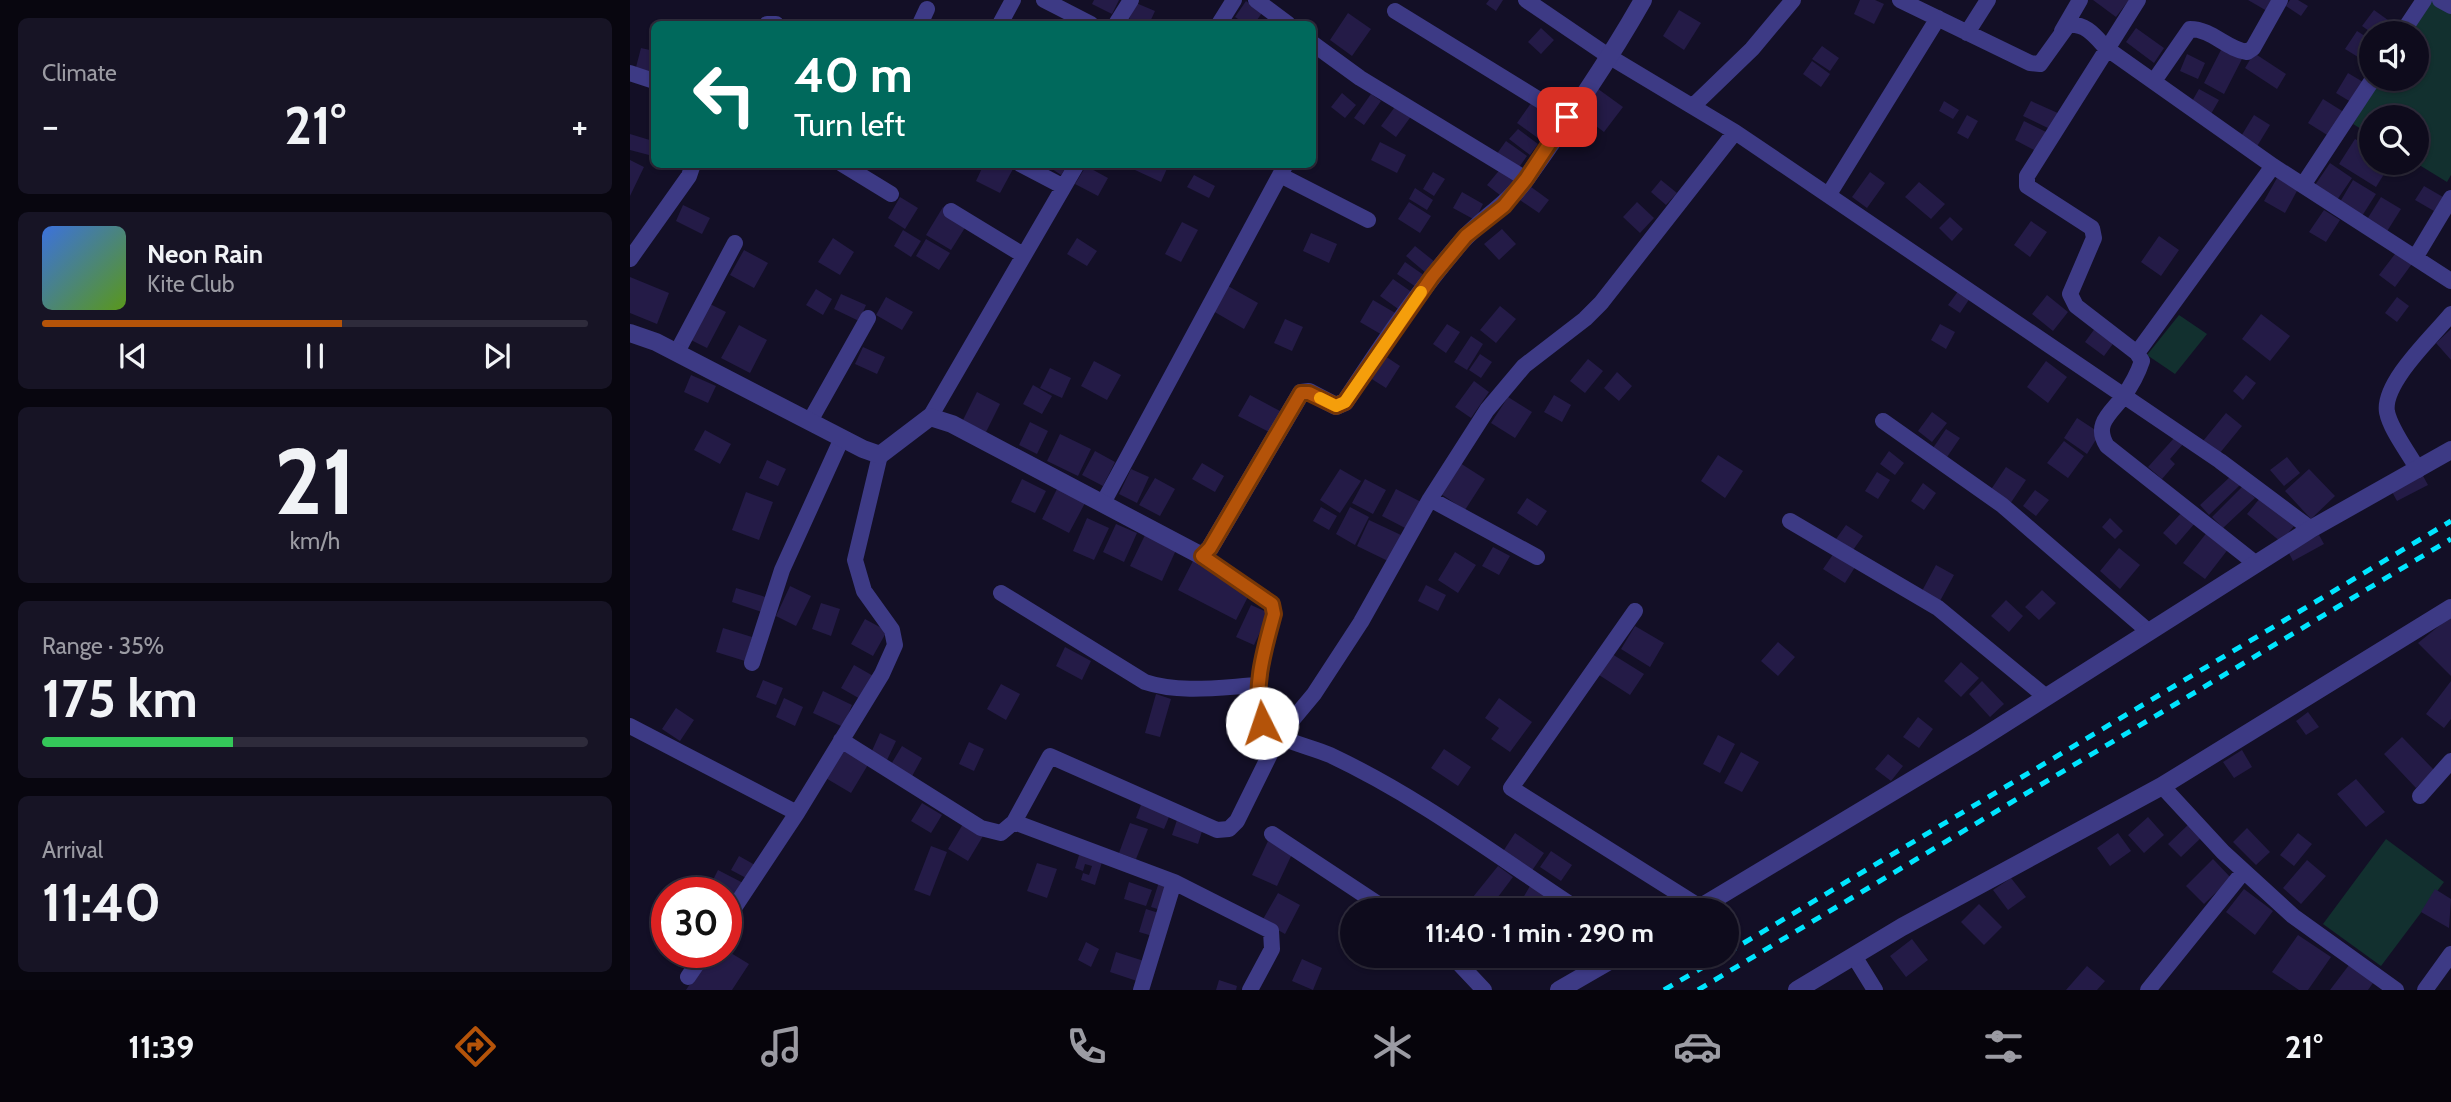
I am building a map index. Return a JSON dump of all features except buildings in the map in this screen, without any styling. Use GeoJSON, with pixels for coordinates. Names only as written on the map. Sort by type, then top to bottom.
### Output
{"type":"FeatureCollection","features":[{"type":"Feature","properties":{"kind":"street"},"geometry":{"type":"LineString","coordinates":[[1002,21],[1013,0]]}},
{"type":"Feature","properties":{"kind":"street"},"geometry":{"type":"LineString","coordinates":[[1044,0],[1085,21]]}},
{"type":"Feature","properties":{"kind":"street"},"geometry":{"type":"LineString","coordinates":[[1118,21],[1131,0]]}},
{"type":"Feature","properties":{"kind":"street"},"geometry":{"type":"LineString","coordinates":[[1221,21],[1234,0]]}},
{"type":"Feature","properties":{"kind":"street"},"geometry":{"type":"LineString","coordinates":[[1255,0],[1284,21]]}},
{"type":"Feature","properties":{"kind":"street"},"geometry":{"type":"LineString","coordinates":[[1526,0],[1610,57],[1735,132],[1829,194],[2220,461],[2311,529]]}},
{"type":"Feature","properties":{"kind":"street"},"geometry":{"type":"LineString","coordinates":[[1202,556],[1210,548],[1301,393],[1309,393],[1336,406],[1345,402],[1387,338],[1452,252],[1466,236],[1504,206],[1526,179],[1610,57],[1643,0]]}},
{"type":"Feature","properties":{"kind":"street"},"geometry":{"type":"LineString","coordinates":[[1693,106],[1752,49],[1793,0]]}},
{"type":"Feature","properties":{"kind":"street"},"geometry":{"type":"LineString","coordinates":[[1900,0],[2013,57],[2040,64],[2080,0]]}},
{"type":"Feature","properties":{"kind":"street"},"geometry":{"type":"LineString","coordinates":[[1968,33],[1988,0]]}},
{"type":"Feature","properties":{"kind":"street"},"geometry":{"type":"LineString","coordinates":[[2138,0],[2027,176],[2027,186],[2092,228],[2094,238],[2070,294],[2076,306],[2137,353],[2143,361],[2123,397],[2105,417],[2101,427],[2107,446],[2255,563]]}},
{"type":"Feature","properties":{"kind":"street"},"geometry":{"type":"LineString","coordinates":[[2154,81],[2190,29],[2207,32],[2237,51],[2247,52],[2280,0]]}},
{"type":"Feature","properties":{"kind":"street"},"geometry":{"type":"LineString","coordinates":[[2410,21],[2424,0]]}},
{"type":"Feature","properties":{"kind":"street"},"geometry":{"type":"LineString","coordinates":[[2440,0],[2451,6]]}},
{"type":"Feature","properties":{"kind":"street"},"geometry":{"type":"LineString","coordinates":[[1395,11],[1567,117]]}},
{"type":"Feature","properties":{"kind":"street"},"geometry":{"type":"LineString","coordinates":[[1829,194],[1938,18]]}},
{"type":"Feature","properties":{"kind":"street"},"geometry":{"type":"LineString","coordinates":[[2062,31],[2068,25],[2078,24],[2106,48],[2273,166],[2451,281]]}},
{"type":"Feature","properties":{"kind":"street"},"geometry":{"type":"LineString","coordinates":[[1316,46],[1360,78],[1526,179]]}},
{"type":"Feature","properties":{"kind":"street"},"geometry":{"type":"LineString","coordinates":[[630,73],[651,79]]}},
{"type":"Feature","properties":{"kind":"street"},"geometry":{"type":"LineString","coordinates":[[2303,186],[2365,91]]}},
{"type":"Feature","properties":{"kind":"street"},"geometry":{"type":"LineString","coordinates":[[841,740],[981,828],[1002,833],[1014,822],[1050,755],[1217,830],[1229,829],[1237,821],[1279,736],[1314,694],[1361,622],[1430,499],[1508,383],[1524,366],[1585,319],[1601,303],[1735,132]]}},
{"type":"Feature","properties":{"kind":"street"},"geometry":{"type":"LineString","coordinates":[[2137,353],[2273,166]]}},
{"type":"Feature","properties":{"kind":"street"},"geometry":{"type":"LineString","coordinates":[[630,258],[689,176],[692,168]]}},
{"type":"Feature","properties":{"kind":"street"},"geometry":{"type":"LineString","coordinates":[[849,168],[891,194]]}},
{"type":"Feature","properties":{"kind":"street"},"geometry":{"type":"LineString","coordinates":[[1028,168],[1062,186]]}},
{"type":"Feature","properties":{"kind":"street"},"geometry":{"type":"LineString","coordinates":[[742,895],[797,813],[882,674],[895,645],[892,630],[864,591],[855,560],[880,455],[930,417],[1074,168]]}},
{"type":"Feature","properties":{"kind":"street"},"geometry":{"type":"LineString","coordinates":[[1103,503],[1283,170],[1368,220]]}},
{"type":"Feature","properties":{"kind":"street"},"geometry":{"type":"LineString","coordinates":[[2415,258],[2451,198]]}},
{"type":"Feature","properties":{"kind":"street"},"geometry":{"type":"LineString","coordinates":[[951,211],[1023,255]]}},
{"type":"Feature","properties":{"kind":"street"},"geometry":{"type":"LineString","coordinates":[[677,352],[735,243]]}},
{"type":"Feature","properties":{"kind":"street"},"geometry":{"type":"LineString","coordinates":[[2418,470],[2387,414],[2387,398],[2403,370],[2451,314]]}},
{"type":"Feature","properties":{"kind":"street"},"geometry":{"type":"LineString","coordinates":[[810,421],[868,318]]}},
{"type":"Feature","properties":{"kind":"street"},"geometry":{"type":"LineString","coordinates":[[630,333],[677,352],[880,455]]}},
{"type":"Feature","properties":{"kind":"street"},"geometry":{"type":"LineString","coordinates":[[930,417],[951,424],[1202,556],[1272,604],[1274,614],[1259,685],[1258,710],[1262,723],[1279,736],[1306,744],[1421,802],[1561,898]]}},
{"type":"Feature","properties":{"kind":"street"},"geometry":{"type":"LineString","coordinates":[[1884,421],[2002,505],[2148,631]]}},
{"type":"Feature","properties":{"kind":"street"},"geometry":{"type":"LineString","coordinates":[[752,663],[782,570],[842,438]]}},
{"type":"Feature","properties":{"kind":"street"},"geometry":{"type":"LineString","coordinates":[[1716,898],[2046,696],[2255,563],[2451,450]]}},
{"type":"Feature","properties":{"kind":"street"},"geometry":{"type":"LineString","coordinates":[[1430,499],[1537,557]]}},
{"type":"Feature","properties":{"kind":"street"},"geometry":{"type":"LineString","coordinates":[[1790,521],[1938,608],[2046,696]]}},
{"type":"Feature","properties":{"kind":"street"},"geometry":{"type":"LineString","coordinates":[[1001,593],[1154,685],[1182,689],[1259,685]]}},
{"type":"Feature","properties":{"kind":"street"},"geometry":{"type":"LineString","coordinates":[[1797,990],[2162,786],[2451,608]]}},
{"type":"Feature","properties":{"kind":"street"},"geometry":{"type":"LineString","coordinates":[[1635,611],[1511,788],[1681,898]]}},
{"type":"Feature","properties":{"kind":"street"},"geometry":{"type":"LineString","coordinates":[[630,726],[797,813]]}},
{"type":"Feature","properties":{"kind":"street"},"geometry":{"type":"LineString","coordinates":[[2420,796],[2451,761]]}},
{"type":"Feature","properties":{"kind":"street"},"geometry":{"type":"LineString","coordinates":[[2162,786],[2244,871],[2293,916],[2396,990]]}},
{"type":"Feature","properties":{"kind":"street"},"geometry":{"type":"LineString","coordinates":[[1014,822],[1174,882],[1271,931],[1272,950],[1250,990]]}},
{"type":"Feature","properties":{"kind":"street"},"geometry":{"type":"LineString","coordinates":[[1272,834],[1369,898]]}},
{"type":"Feature","properties":{"kind":"street"},"geometry":{"type":"LineString","coordinates":[[2148,990],[2244,871]]}},
{"type":"Feature","properties":{"kind":"street"},"geometry":{"type":"LineString","coordinates":[[1147,988],[1174,882]]}},
{"type":"Feature","properties":{"kind":"street"},"geometry":{"type":"LineString","coordinates":[[2425,990],[2451,954]]}},
{"type":"Feature","properties":{"kind":"street"},"geometry":{"type":"LineString","coordinates":[[1854,956],[1875,990]]}},
{"type":"Feature","properties":{"kind":"street"},"geometry":{"type":"LineString","coordinates":[[688,977],[694,968]]}},
{"type":"Feature","properties":{"kind":"street"},"geometry":{"type":"LineString","coordinates":[[1463,968],[1484,990]]}},
{"type":"Feature","properties":{"kind":"street"},"geometry":{"type":"LineString","coordinates":[[1559,990],[1597,968]]}},
{"type":"Feature","properties":{"kind":"green space"},"geometry":{"type":"Polygon","coordinates":[[[2428,0],[2451,0],[2451,175],[2447,182],[2429,171],[2429,105],[2364,105],[2373,91],[2429,91],[2429,21],[2415,21],[2428,0]]]}},
{"type":"Feature","properties":{"kind":"green space"},"geometry":{"type":"Polygon","coordinates":[[[2359,114],[2359,128],[2353,124],[2359,114]]]}},
{"type":"Feature","properties":{"kind":"green space"},"geometry":{"type":"Polygon","coordinates":[[[2179,315],[2207,334],[2175,374],[2147,355],[2179,315]]]}},
{"type":"Feature","properties":{"kind":"green space"},"geometry":{"type":"Polygon","coordinates":[[[2386,839],[2444,882],[2381,966],[2323,924],[2386,839]]]}},
{"type":"Feature","properties":{"kind":"railway"},"geometry":{"type":"LineString","coordinates":[[1739,946],[2451,521]]}},
{"type":"Feature","properties":{"kind":"railway"},"geometry":{"type":"LineString","coordinates":[[1698,990],[2451,539]]}},
{"type":"Feature","properties":{"kind":"railway"},"geometry":{"type":"LineString","coordinates":[[1664,990],[1702,968]]}},
{"type":"Feature","properties":{"kind":"slow traffic"},"geometry":{"type":"LineString","coordinates":[[1320,398],[1336,406],[1345,402],[1421,292]]}},
{"type":"Feature","properties":{"kind":"route"},"geometry":{"type":"LineString","coordinates":[[1262,723],[1258,710],[1259,685],[1274,614],[1272,604],[1202,556],[1210,548],[1301,393],[1309,393],[1336,406],[1345,402],[1432,277],[1466,236],[1504,206],[1526,179],[1567,117]]}}]}
